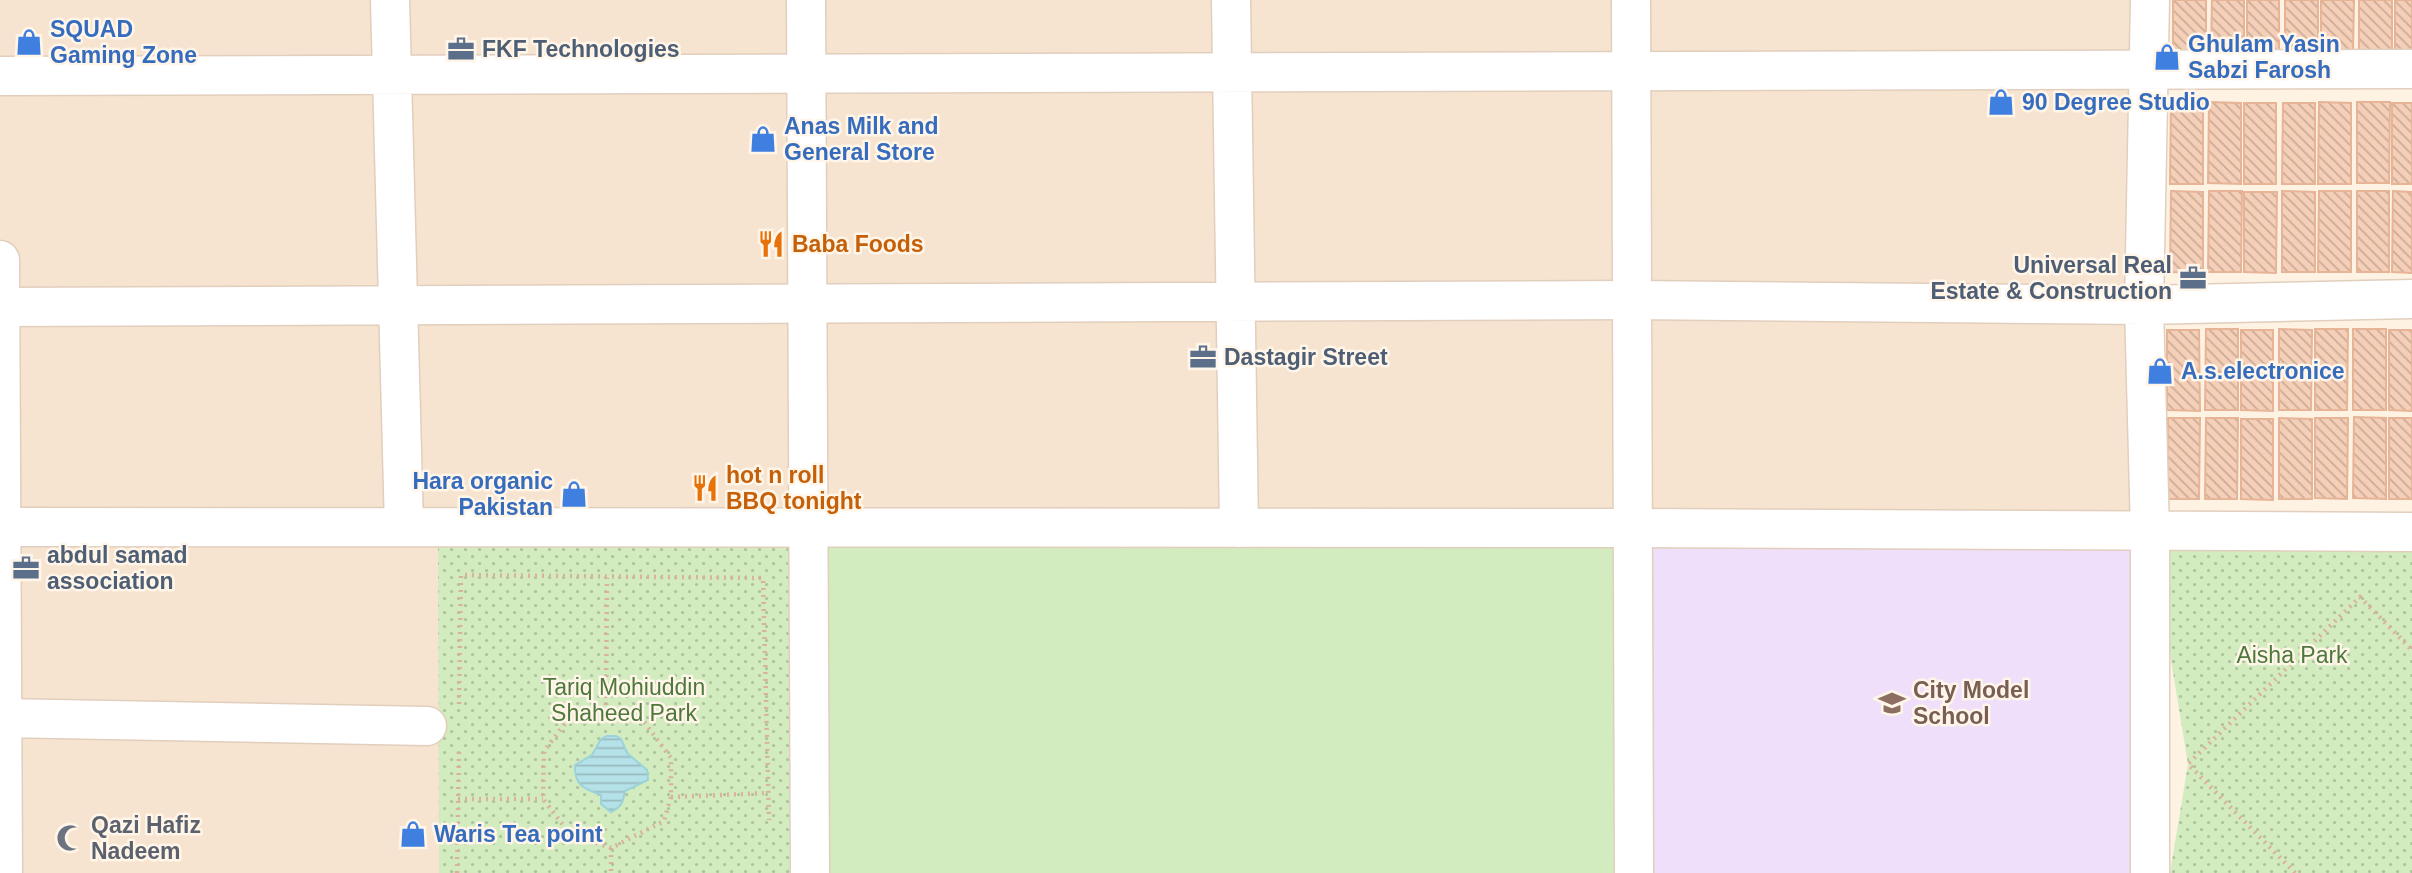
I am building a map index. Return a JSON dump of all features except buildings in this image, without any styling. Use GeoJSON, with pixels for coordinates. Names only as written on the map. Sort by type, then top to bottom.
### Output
{"type":"FeatureCollection","features":[{"type":"Feature","properties":{"kind":"street"},"geometry":{"type":"LineString","coordinates":[[390,0],[404,527]]}},
{"type":"Feature","properties":{"kind":"street"},"geometry":{"type":"LineString","coordinates":[[806,0],[810,873]]}},
{"type":"Feature","properties":{"kind":"street"},"geometry":{"type":"LineString","coordinates":[[1231,0],[1240,528]]}},
{"type":"Feature","properties":{"kind":"street"},"geometry":{"type":"LineString","coordinates":[[1630,0],[1634,873]]}},
{"type":"Feature","properties":{"kind":"street"},"geometry":{"type":"LineString","coordinates":[[2150,0],[2144,305],[2150,533],[2150,873]]}},
{"type":"Feature","properties":{"kind":"street"},"geometry":{"type":"LineString","coordinates":[[0,76],[2412,69]]}},
{"type":"Feature","properties":{"kind":"street"},"geometry":{"type":"LineString","coordinates":[[0,260],[3,873]]}},
{"type":"Feature","properties":{"kind":"street"},"geometry":{"type":"LineString","coordinates":[[0,307],[1632,299],[2144,305],[2412,299]]}},
{"type":"Feature","properties":{"kind":"street"},"geometry":{"type":"LineString","coordinates":[[1,527],[1633,528],[2150,533],[2412,532]]}},
{"type":"Feature","properties":{"kind":"street"},"geometry":{"type":"LineString","coordinates":[[2,718],[427,726]]}},
{"type":"Feature","properties":{"kind":"path"},"geometry":{"type":"LineString","coordinates":[[461,575],[763,578],[769,833]]}},
{"type":"Feature","properties":{"kind":"path"},"geometry":{"type":"LineString","coordinates":[[606,712],[607,578]]}},
{"type":"Feature","properties":{"kind":"path"},"geometry":{"type":"LineString","coordinates":[[2295,873],[2188,764],[2360,597],[2412,650]]}},
{"type":"Feature","properties":{"kind":"path"},"geometry":{"type":"LineString","coordinates":[[606,712],[639,715],[671,758],[671,797],[664,821],[611,848],[570,834],[544,799],[544,751],[569,718],[606,712]]}},
{"type":"Feature","properties":{"kind":"path"},"geometry":{"type":"LineString","coordinates":[[671,797],[768,793]]}},
{"type":"Feature","properties":{"kind":"path"},"geometry":{"type":"LineString","coordinates":[[458,799],[544,799]]}},
{"type":"Feature","properties":{"kind":"path"},"geometry":{"type":"LineString","coordinates":[[611,848],[611,873]]}},
{"type":"Feature","properties":{"kind":"shaded area"},"geometry":{"type":"Polygon","coordinates":[[[0,0],[2143,0],[2145,873],[0,873],[0,0]]]}},
{"type":"Feature","properties":{"kind":"shaded area","name":"City Model School"},"geometry":{"type":"Polygon","coordinates":[[[1633,528],[2150,532],[2150,873],[1634,873],[1633,528]]]}},
{"type":"Feature","properties":{"kind":"green space","name":"Tariq Mohiuddin Shaheed Park"},"geometry":{"type":"Polygon","coordinates":[[[438,527],[808,528],[810,873],[439,873],[438,527]]]}},
{"type":"Feature","properties":{"kind":"green space"},"geometry":{"type":"Polygon","coordinates":[[[808,528],[1633,528],[1634,873],[810,873],[808,528]]]}},
{"type":"Feature","properties":{"kind":"green space","name":"Aisha Park"},"geometry":{"type":"Polygon","coordinates":[[[2150,532],[2412,532],[2412,873],[2170,873],[2188,764],[2150,532]]]}},
{"type":"Feature","properties":{"kind":"water"},"geometry":{"type":"Polygon","coordinates":[[[607,736],[621,739],[627,753],[647,770],[648,780],[625,791],[621,804],[611,812],[601,804],[601,795],[578,782],[575,772],[575,765],[592,755],[601,739],[607,736]]]}},
{"type":"Feature","properties":{"kind":"place","name":"SQUAD Gaming Zone"},"geometry":{"type":"Point","coordinates":[29,42]}},
{"type":"Feature","properties":{"kind":"place","name":"FKF Technologies"},"geometry":{"type":"Point","coordinates":[461,49]}},
{"type":"Feature","properties":{"kind":"place","name":"Ghulam Yasin Sabzi Farosh"},"geometry":{"type":"Point","coordinates":[2167,57]}},
{"type":"Feature","properties":{"kind":"place","name":"90 Degree Studio"},"geometry":{"type":"Point","coordinates":[2001,102]}},
{"type":"Feature","properties":{"kind":"place","name":"Anas Milk and General Store"},"geometry":{"type":"Point","coordinates":[763,139]}},
{"type":"Feature","properties":{"kind":"place","name":"Baba Foods"},"geometry":{"type":"Point","coordinates":[771,244]}},
{"type":"Feature","properties":{"kind":"place","name":"Universal Real Estate & Construction"},"geometry":{"type":"Point","coordinates":[2193,278]}},
{"type":"Feature","properties":{"kind":"place","name":"Dastagir Street"},"geometry":{"type":"Point","coordinates":[1203,357]}},
{"type":"Feature","properties":{"kind":"place","name":"A.s.electronice"},"geometry":{"type":"Point","coordinates":[2160,371]}},
{"type":"Feature","properties":{"kind":"place","name":"hot n roll BBQ tonight"},"geometry":{"type":"Point","coordinates":[705,488]}},
{"type":"Feature","properties":{"kind":"place","name":"Hara organic Pakistan"},"geometry":{"type":"Point","coordinates":[574,494]}},
{"type":"Feature","properties":{"kind":"place","name":"abdul samad association"},"geometry":{"type":"Point","coordinates":[26,568]}},
{"type":"Feature","properties":{"kind":"place","name":"City Model School"},"geometry":{"type":"Point","coordinates":[1892,703]}},
{"type":"Feature","properties":{"kind":"place","name":"Waris Tea point"},"geometry":{"type":"Point","coordinates":[413,834]}},
{"type":"Feature","properties":{"kind":"place","name":"Qazi Hafiz Nadeem"},"geometry":{"type":"Point","coordinates":[70,838]}}]}
